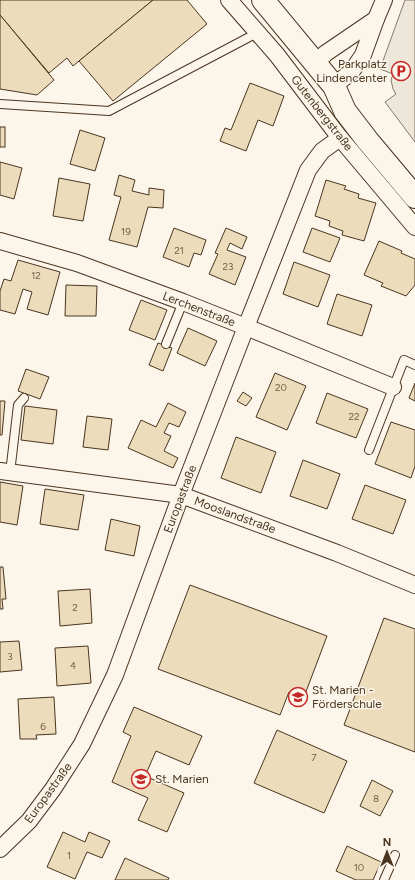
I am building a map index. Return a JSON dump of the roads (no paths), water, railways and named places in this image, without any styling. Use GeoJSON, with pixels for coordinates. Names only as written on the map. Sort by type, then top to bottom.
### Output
{"type":"FeatureCollection","features":[{"type":"Feature","properties":{"kind":"main road"},"geometry":{"type":"LineString","coordinates":[[263,0],[334,86],[345,111],[415,197]]}},
{"type":"Feature","properties":{"kind":"main road"},"geometry":{"type":"LineString","coordinates":[[334,86],[352,98],[415,176]]}},
{"type":"Feature","properties":{"kind":"street","name":"Gutenbergstraße"},"geometry":{"type":"LineString","coordinates":[[229,0],[277,55],[340,138],[415,227]]}},
{"type":"Feature","properties":{"kind":"street"},"geometry":{"type":"LineString","coordinates":[[334,86],[352,71],[363,56],[384,0]]}},
{"type":"Feature","properties":{"kind":"street"},"geometry":{"type":"LineString","coordinates":[[315,62],[376,19]]}},
{"type":"Feature","properties":{"kind":"street","name":"Europastraße"},"geometry":{"type":"LineString","coordinates":[[0,849],[29,821],[53,789],[82,744],[115,675],[181,495],[308,170],[322,151],[340,138]]}},
{"type":"Feature","properties":{"kind":"street","name":"Lerchenstraße"},"geometry":{"type":"LineString","coordinates":[[0,241],[77,263],[183,302],[393,387]]}},
{"type":"Feature","properties":{"kind":"street","name":"Mooslandstraße"},"geometry":{"type":"LineString","coordinates":[[5,472],[181,495],[337,553],[415,585]]}},
{"type":"Feature","properties":{"kind":"lane"},"geometry":{"type":"LineString","coordinates":[[0,104],[109,111],[257,33]]}},
{"type":"Feature","properties":{"kind":"lane"},"geometry":{"type":"LineString","coordinates":[[166,344],[183,302]]}},
{"type":"Feature","properties":{"kind":"lane"},"geometry":{"type":"LineString","coordinates":[[369,450],[404,360],[415,365]]}},
{"type":"Feature","properties":{"kind":"lane"},"geometry":{"type":"LineString","coordinates":[[5,472],[18,405],[24,398]]}},
{"type":"Feature","properties":{"kind":"lane"},"geometry":{"type":"LineString","coordinates":[[384,880],[395,855]]}},
{"type":"Feature","properties":{"kind":"place","name":"Parkplatz Lindencenter"},"geometry":{"type":"Point","coordinates":[401,71]}},
{"type":"Feature","properties":{"kind":"place","name":"St. Marien - Förderschule"},"geometry":{"type":"Point","coordinates":[298,697]}},
{"type":"Feature","properties":{"kind":"place","name":"St. Marien"},"geometry":{"type":"Point","coordinates":[141,779]}}]}
